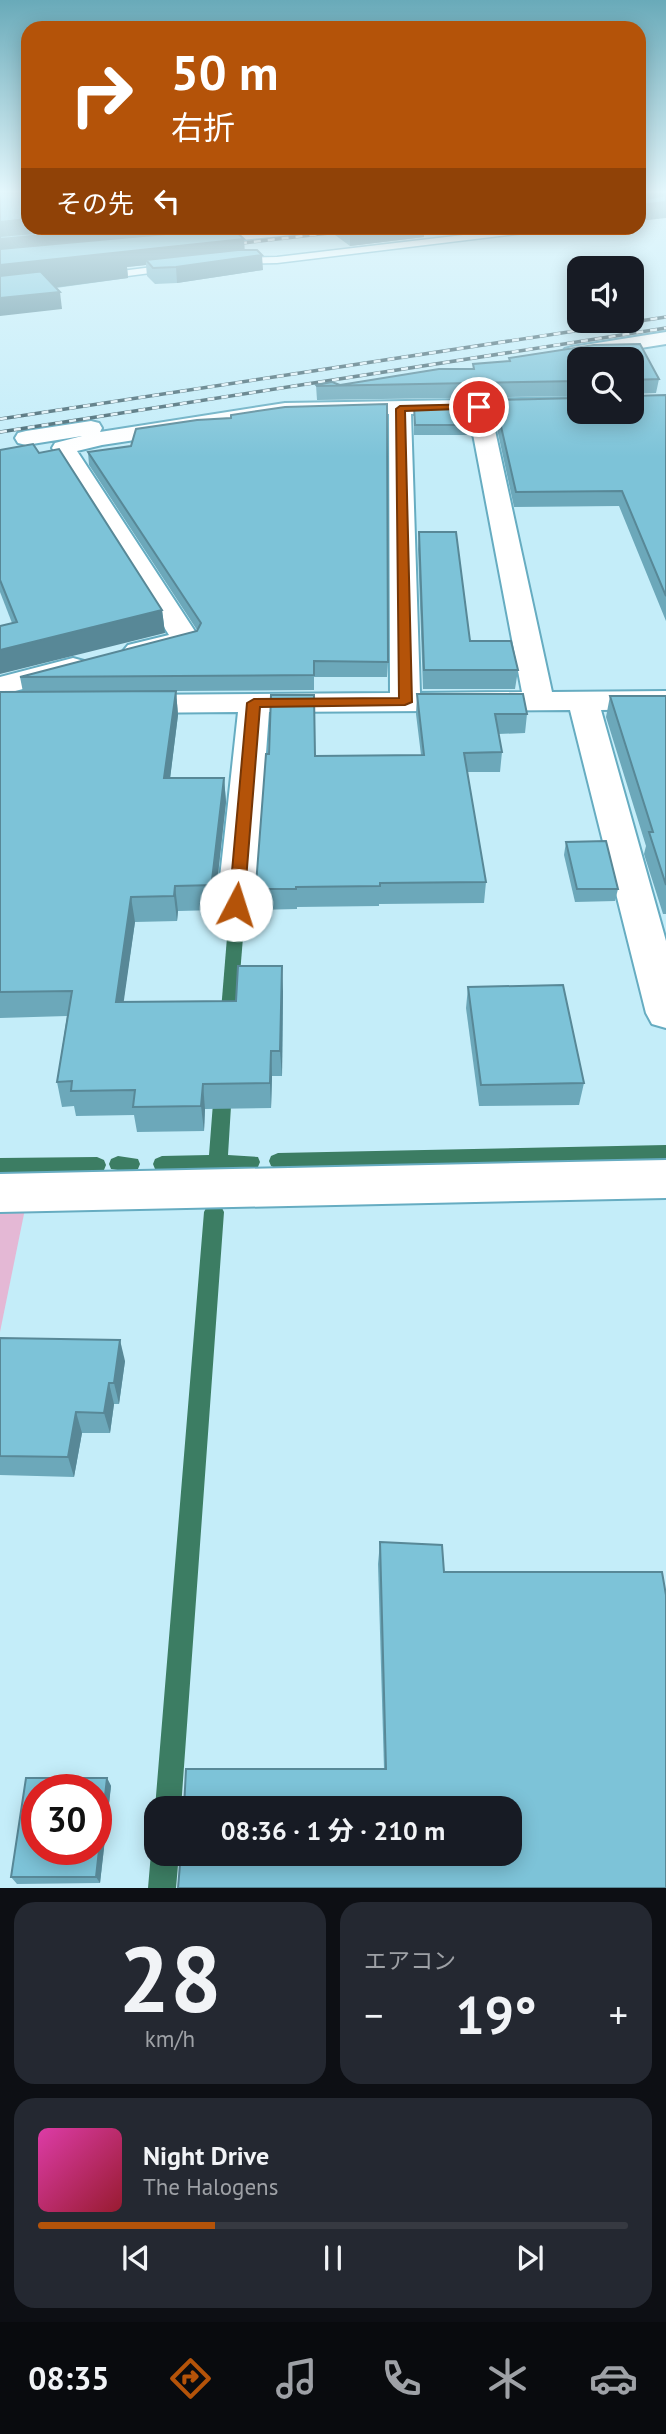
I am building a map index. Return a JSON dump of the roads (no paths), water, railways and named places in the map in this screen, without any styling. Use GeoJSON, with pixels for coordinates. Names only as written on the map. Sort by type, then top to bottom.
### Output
{"type":"FeatureCollection","features":[{"type":"Feature","properties":{"kind":"street"},"geometry":{"type":"LineString","coordinates":[[548,357],[666,338]]}},
{"type":"Feature","properties":{"kind":"street"},"geometry":{"type":"LineString","coordinates":[[26,438],[52,449],[63,448],[101,438],[286,404],[348,389]]}},
{"type":"Feature","properties":{"kind":"street"},"geometry":{"type":"LineString","coordinates":[[0,442],[286,404],[400,409],[567,404]]}},
{"type":"Feature","properties":{"kind":"street"},"geometry":{"type":"LineString","coordinates":[[479,407],[539,701]]}},
{"type":"Feature","properties":{"kind":"street"},"geometry":{"type":"LineString","coordinates":[[400,409],[405,702]]}},
{"type":"Feature","properties":{"kind":"street"},"geometry":{"type":"LineString","coordinates":[[63,448],[186,639],[121,655]]}},
{"type":"Feature","properties":{"kind":"street"},"geometry":{"type":"LineString","coordinates":[[0,686],[95,662]]}},
{"type":"Feature","properties":{"kind":"street"},"geometry":{"type":"LineString","coordinates":[[93,704],[666,700]]}},
{"type":"Feature","properties":{"kind":"street"},"geometry":{"type":"LineString","coordinates":[[583,701],[666,1013]]}},
{"type":"Feature","properties":{"kind":"street"},"geometry":{"type":"LineString","coordinates":[[236,905],[254,703]]}},
{"type":"Feature","properties":{"kind":"street"},"geometry":{"type":"LineString","coordinates":[[0,705],[40,704]]}},
{"type":"Feature","properties":{"kind":"street"},"geometry":{"type":"LineString","coordinates":[[0,1193],[666,1179]]}},
{"type":"Feature","properties":{"kind":"waterway"},"geometry":{"type":"LineString","coordinates":[[228,1023],[237,913]]}},
{"type":"Feature","properties":{"kind":"waterway"},"geometry":{"type":"LineString","coordinates":[[218,1162],[223,1090]]}},
{"type":"Feature","properties":{"kind":"waterway"},"geometry":{"type":"LineString","coordinates":[[278,1161],[666,1153]]}},
{"type":"Feature","properties":{"kind":"waterway"},"geometry":{"type":"LineString","coordinates":[[162,1164],[251,1162]]}},
{"type":"Feature","properties":{"kind":"waterway"},"geometry":{"type":"LineString","coordinates":[[118,1164],[131,1164]]}},
{"type":"Feature","properties":{"kind":"waterway"},"geometry":{"type":"LineString","coordinates":[[0,1166],[97,1165]]}},
{"type":"Feature","properties":{"kind":"waterway"},"geometry":{"type":"LineString","coordinates":[[169,1796],[214,1212]]}},
{"type":"Feature","properties":{"kind":"waterway"},"geometry":{"type":"LineString","coordinates":[[162,1888],[164,1866]]}},
{"type":"Feature","properties":{"kind":"railway"},"geometry":{"type":"LineString","coordinates":[[0,419],[666,317]]}},
{"type":"Feature","properties":{"kind":"railway"},"geometry":{"type":"LineString","coordinates":[[0,432],[666,328]]}}]}
